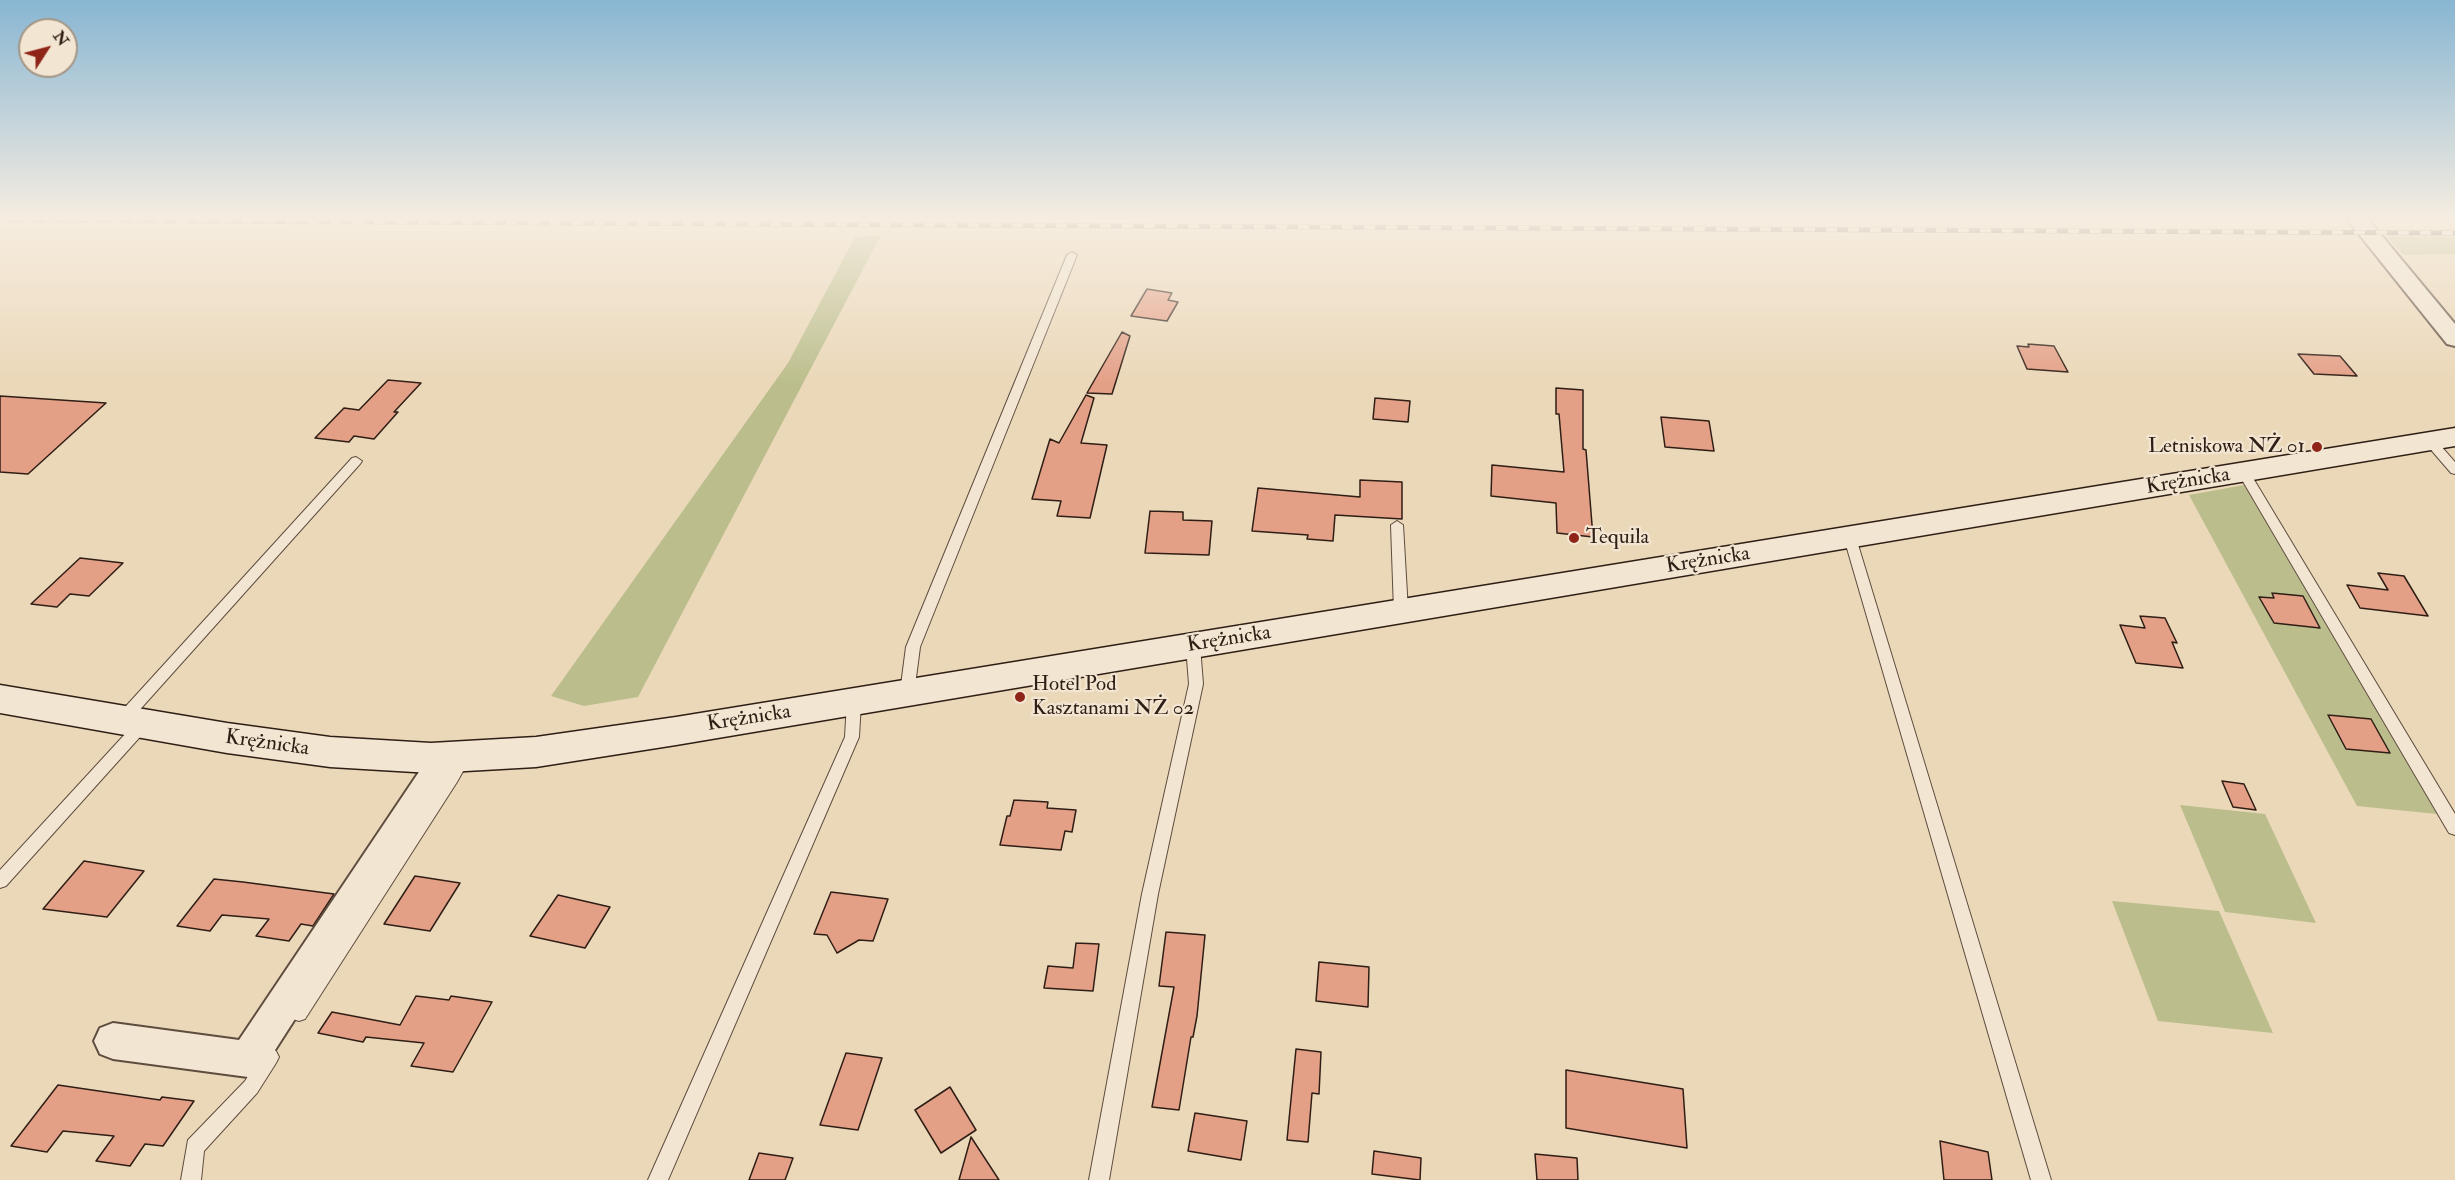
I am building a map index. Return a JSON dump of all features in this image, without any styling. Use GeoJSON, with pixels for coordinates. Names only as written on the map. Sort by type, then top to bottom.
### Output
{"type":"FeatureCollection","features":[{"type":"Feature","properties":{"kind":"street"},"geometry":{"type":"LineString","coordinates":[[2401,273],[2455,339]]}},
{"type":"Feature","properties":{"kind":"street","name":"Krężnicka"},"geometry":{"type":"LineString","coordinates":[[0,699],[132,722],[330,752],[381,757],[454,757],[568,748],[2443,439]]}},
{"type":"Feature","properties":{"kind":"street"},"geometry":{"type":"LineString","coordinates":[[113,1041],[248,1059],[454,757]]}},
{"type":"Feature","properties":{"kind":"lane"},"geometry":{"type":"LineString","coordinates":[[907,693],[913,647],[1065,273]]}},
{"type":"Feature","properties":{"kind":"lane"},"geometry":{"type":"LineString","coordinates":[[2443,439],[2455,470]]}},
{"type":"Feature","properties":{"kind":"lane"},"geometry":{"type":"LineString","coordinates":[[0,881],[132,722],[356,460]]}},
{"type":"Feature","properties":{"kind":"lane"},"geometry":{"type":"LineString","coordinates":[[2244,473],[2455,828]]}},
{"type":"Feature","properties":{"kind":"lane"},"geometry":{"type":"LineString","coordinates":[[1397,525],[1401,611]]}},
{"type":"Feature","properties":{"kind":"lane"},"geometry":{"type":"LineString","coordinates":[[1850,538],[2041,1180]]}},
{"type":"Feature","properties":{"kind":"lane"},"geometry":{"type":"LineString","coordinates":[[1099,1180],[1150,894],[1196,684],[1193,645]]}},
{"type":"Feature","properties":{"kind":"lane"},"geometry":{"type":"LineString","coordinates":[[658,1180],[852,737],[854,702]]}},
{"type":"Feature","properties":{"kind":"lane"},"geometry":{"type":"LineString","coordinates":[[290,1027],[452,778],[454,757]]}},
{"type":"Feature","properties":{"kind":"lane"},"geometry":{"type":"LineString","coordinates":[[191,1180],[195,1147],[251,1087],[277,1047]]}},
{"type":"Feature","properties":{"kind":"green space"},"geometry":{"type":"Polygon","coordinates":[[[836,273],[861,273],[638,697],[584,706],[551,696],[788,363],[836,273]]]}},
{"type":"Feature","properties":{"kind":"green space"},"geometry":{"type":"Polygon","coordinates":[[[2244,485],[2437,814],[2357,806],[2189,495],[2244,485]]]}},
{"type":"Feature","properties":{"kind":"green space"},"geometry":{"type":"Polygon","coordinates":[[[2180,805],[2265,814],[2316,923],[2225,912],[2180,805]]]}},
{"type":"Feature","properties":{"kind":"green space"},"geometry":{"type":"Polygon","coordinates":[[[2112,901],[2219,911],[2273,1033],[2158,1021],[2112,901]]]}},
{"type":"Feature","properties":{"kind":"building"},"geometry":{"type":"Polygon","coordinates":[[[1147,289],[1172,293],[1168,300],[1178,302],[1167,321],[1131,316],[1147,289]]]}},
{"type":"Feature","properties":{"kind":"building"},"geometry":{"type":"Polygon","coordinates":[[[1122,332],[1130,336],[1112,394],[1087,393],[1122,332]]]}},
{"type":"Feature","properties":{"kind":"building"},"geometry":{"type":"Polygon","coordinates":[[[2028,344],[2054,346],[2068,372],[2027,369],[2017,346],[2029,347],[2028,344]]]}},
{"type":"Feature","properties":{"kind":"building"},"geometry":{"type":"Polygon","coordinates":[[[2298,354],[2340,356],[2357,376],[2314,374],[2298,354]]]}},
{"type":"Feature","properties":{"kind":"building"},"geometry":{"type":"Polygon","coordinates":[[[388,380],[421,383],[394,412],[398,412],[374,439],[354,436],[349,442],[315,438],[344,408],[359,410],[388,380]]]}},
{"type":"Feature","properties":{"kind":"building"},"geometry":{"type":"Polygon","coordinates":[[[1556,388],[1583,390],[1583,449],[1586,450],[1593,537],[1557,533],[1556,503],[1491,496],[1492,465],[1564,472],[1559,414],[1556,414],[1556,388]]]}},
{"type":"Feature","properties":{"kind":"building"},"geometry":{"type":"Polygon","coordinates":[[[1086,395],[1094,398],[1081,443],[1107,445],[1090,518],[1057,516],[1061,501],[1032,499],[1050,439],[1059,443],[1086,395]]]}},
{"type":"Feature","properties":{"kind":"building"},"geometry":{"type":"Polygon","coordinates":[[[0,396],[106,403],[28,474],[0,472],[0,396]]]}},
{"type":"Feature","properties":{"kind":"building"},"geometry":{"type":"Polygon","coordinates":[[[1375,398],[1410,401],[1408,422],[1373,419],[1375,398]]]}},
{"type":"Feature","properties":{"kind":"building"},"geometry":{"type":"Polygon","coordinates":[[[1661,417],[1709,421],[1714,451],[1665,447],[1661,417]]]}},
{"type":"Feature","properties":{"kind":"building"},"geometry":{"type":"Polygon","coordinates":[[[1360,480],[1402,482],[1402,519],[1335,515],[1333,541],[1307,539],[1308,535],[1252,531],[1258,488],[1360,497],[1360,480]]]}},
{"type":"Feature","properties":{"kind":"building"},"geometry":{"type":"Polygon","coordinates":[[[1150,511],[1183,512],[1183,520],[1212,521],[1209,555],[1145,553],[1150,511]]]}},
{"type":"Feature","properties":{"kind":"building"},"geometry":{"type":"Polygon","coordinates":[[[80,558],[123,563],[89,596],[70,594],[57,607],[31,604],[80,558]]]}},
{"type":"Feature","properties":{"kind":"building"},"geometry":{"type":"Polygon","coordinates":[[[2378,573],[2404,576],[2428,616],[2360,608],[2347,585],[2388,590],[2378,573]]]}},
{"type":"Feature","properties":{"kind":"building"},"geometry":{"type":"Polygon","coordinates":[[[2272,593],[2303,596],[2320,628],[2274,623],[2259,597],[2274,598],[2272,593]]]}},
{"type":"Feature","properties":{"kind":"building"},"geometry":{"type":"Polygon","coordinates":[[[2140,616],[2165,618],[2177,643],[2172,642],[2183,668],[2136,663],[2120,625],[2145,628],[2140,616]]]}},
{"type":"Feature","properties":{"kind":"building"},"geometry":{"type":"Polygon","coordinates":[[[2328,715],[2371,719],[2390,753],[2346,749],[2328,715]]]}},
{"type":"Feature","properties":{"kind":"building"},"geometry":{"type":"Polygon","coordinates":[[[2222,781],[2244,784],[2256,810],[2233,807],[2222,781]]]}},
{"type":"Feature","properties":{"kind":"building"},"geometry":{"type":"Polygon","coordinates":[[[1014,800],[1048,802],[1047,808],[1076,810],[1072,832],[1065,831],[1061,850],[1000,845],[1007,816],[1010,816],[1014,800]]]}},
{"type":"Feature","properties":{"kind":"building"},"geometry":{"type":"Polygon","coordinates":[[[84,861],[144,871],[107,917],[43,909],[84,861]]]}},
{"type":"Feature","properties":{"kind":"building"},"geometry":{"type":"Polygon","coordinates":[[[415,876],[460,883],[430,931],[384,924],[415,876]]]}},
{"type":"Feature","properties":{"kind":"building"},"geometry":{"type":"Polygon","coordinates":[[[214,879],[334,894],[313,926],[301,924],[289,941],[256,936],[269,919],[222,915],[210,931],[177,926],[214,879]]]}},
{"type":"Feature","properties":{"kind":"building"},"geometry":{"type":"Polygon","coordinates":[[[831,892],[888,899],[873,941],[859,940],[837,953],[827,935],[814,934],[831,892]]]}},
{"type":"Feature","properties":{"kind":"building"},"geometry":{"type":"Polygon","coordinates":[[[558,895],[610,907],[585,948],[530,936],[558,895]]]}},
{"type":"Feature","properties":{"kind":"building"},"geometry":{"type":"Polygon","coordinates":[[[1166,932],[1205,935],[1197,1016],[1193,1037],[1191,1037],[1179,1110],[1152,1107],[1174,987],[1159,986],[1166,932]]]}},
{"type":"Feature","properties":{"kind":"building"},"geometry":{"type":"Polygon","coordinates":[[[1076,943],[1099,944],[1093,991],[1044,988],[1048,966],[1073,968],[1076,943]]]}},
{"type":"Feature","properties":{"kind":"building"},"geometry":{"type":"Polygon","coordinates":[[[1319,962],[1369,967],[1368,1007],[1316,1001],[1319,962]]]}},
{"type":"Feature","properties":{"kind":"building"},"geometry":{"type":"Polygon","coordinates":[[[416,996],[449,1000],[451,996],[492,1002],[453,1072],[411,1066],[424,1043],[366,1037],[363,1042],[318,1033],[332,1012],[400,1025],[416,996]]]}},
{"type":"Feature","properties":{"kind":"building"},"geometry":{"type":"Polygon","coordinates":[[[1296,1049],[1321,1052],[1319,1094],[1312,1093],[1308,1142],[1287,1140],[1296,1049]]]}},
{"type":"Feature","properties":{"kind":"building"},"geometry":{"type":"Polygon","coordinates":[[[846,1053],[882,1058],[858,1130],[820,1125],[846,1053]]]}},
{"type":"Feature","properties":{"kind":"building"},"geometry":{"type":"Polygon","coordinates":[[[1566,1070],[1683,1089],[1687,1148],[1566,1128],[1566,1070]]]}},
{"type":"Feature","properties":{"kind":"building"},"geometry":{"type":"Polygon","coordinates":[[[58,1085],[160,1100],[162,1097],[194,1101],[163,1146],[145,1144],[130,1166],[96,1161],[114,1136],[63,1131],[47,1152],[11,1146],[58,1085]]]}},
{"type":"Feature","properties":{"kind":"building"},"geometry":{"type":"Polygon","coordinates":[[[950,1087],[976,1130],[941,1153],[915,1110],[950,1087]]]}},
{"type":"Feature","properties":{"kind":"building"},"geometry":{"type":"Polygon","coordinates":[[[1195,1113],[1247,1121],[1241,1160],[1188,1151],[1195,1113]]]}},
{"type":"Feature","properties":{"kind":"building"},"geometry":{"type":"Polygon","coordinates":[[[971,1137],[999,1180],[959,1180],[971,1137]]]}},
{"type":"Feature","properties":{"kind":"building"},"geometry":{"type":"Polygon","coordinates":[[[1940,1141],[1988,1152],[1992,1180],[1944,1180],[1940,1141]]]}},
{"type":"Feature","properties":{"kind":"building"},"geometry":{"type":"Polygon","coordinates":[[[1374,1151],[1421,1158],[1420,1180],[1372,1174],[1374,1151]]]}},
{"type":"Feature","properties":{"kind":"building"},"geometry":{"type":"Polygon","coordinates":[[[759,1153],[793,1158],[785,1180],[749,1180],[759,1153]]]}},
{"type":"Feature","properties":{"kind":"building"},"geometry":{"type":"Polygon","coordinates":[[[1535,1154],[1577,1158],[1578,1180],[1537,1180],[1535,1154]]]}},
{"type":"Feature","properties":{"kind":"place","name":"Letniskowa NŻ 01"},"geometry":{"type":"Point","coordinates":[2317,447]}},
{"type":"Feature","properties":{"kind":"place","name":"Tequila"},"geometry":{"type":"Point","coordinates":[1574,538]}},
{"type":"Feature","properties":{"kind":"place","name":"Hotel Pod Kasztanami NŻ 02"},"geometry":{"type":"Point","coordinates":[1020,697]}}]}
